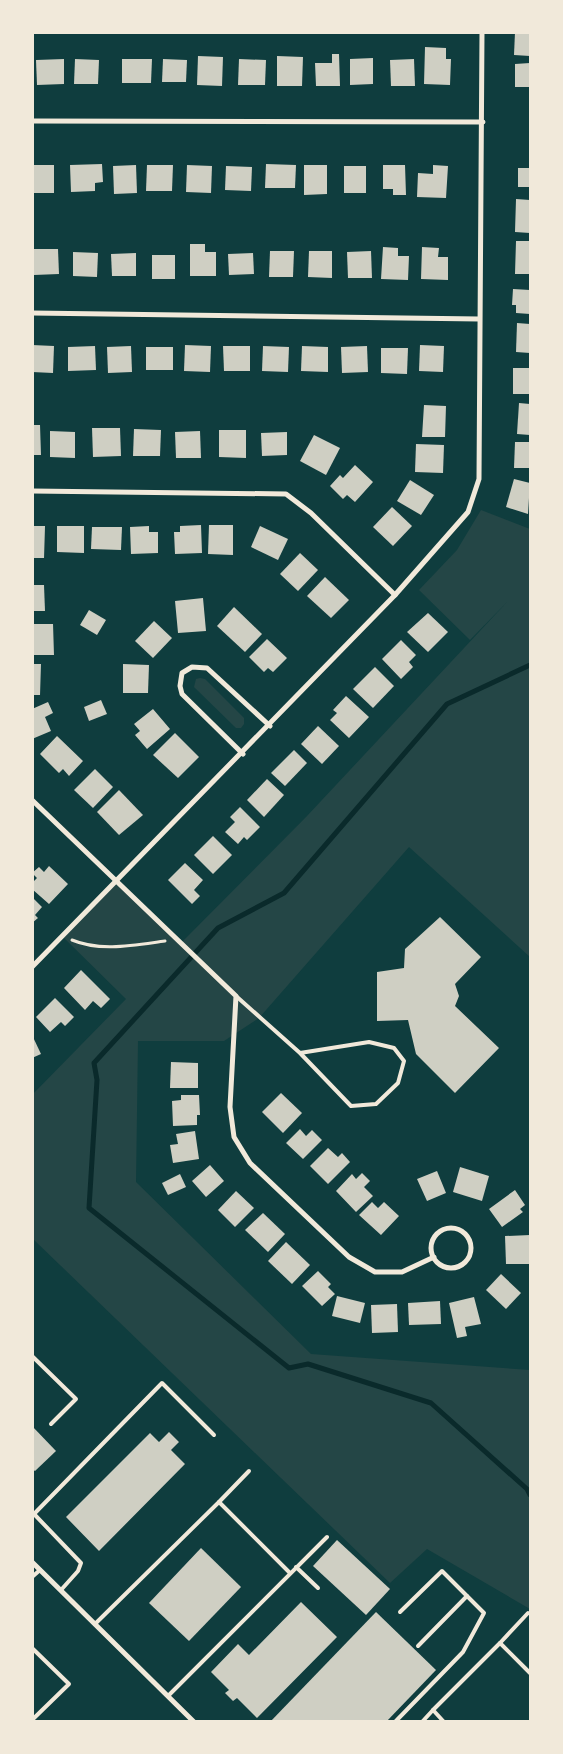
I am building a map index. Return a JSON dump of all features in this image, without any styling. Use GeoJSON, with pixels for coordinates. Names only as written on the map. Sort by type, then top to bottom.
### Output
{"type":"FeatureCollection","features":[{"type":"Feature","properties":{"kind":"street"},"geometry":{"type":"LineString","coordinates":[[32,967],[270,726],[395,595],[468,512],[479,479],[479,319],[483,122],[482,32]]}},
{"type":"Feature","properties":{"kind":"street"},"geometry":{"type":"LineString","coordinates":[[32,121],[483,122]]}},
{"type":"Feature","properties":{"kind":"street"},"geometry":{"type":"LineString","coordinates":[[32,313],[479,319]]}},
{"type":"Feature","properties":{"kind":"street"},"geometry":{"type":"LineString","coordinates":[[32,491],[286,494],[311,514],[395,595]]}},
{"type":"Feature","properties":{"kind":"street"},"geometry":{"type":"LineString","coordinates":[[243,754],[182,694],[180,686],[182,673],[192,667],[208,668],[270,726]]}},
{"type":"Feature","properties":{"kind":"street"},"geometry":{"type":"LineString","coordinates":[[32,800],[236,996],[230,1107],[234,1137],[250,1163],[349,1258],[375,1272],[402,1272],[434,1257]]}},
{"type":"Feature","properties":{"kind":"street"},"geometry":{"type":"LineString","coordinates":[[454,1228],[465,1234],[469,1240],[470,1254],[460,1266],[453,1268],[443,1266],[434,1257],[433,1240],[441,1231],[454,1228]]}},
{"type":"Feature","properties":{"kind":"street"},"geometry":{"type":"LineString","coordinates":[[32,1562],[194,1722]]}},
{"type":"Feature","properties":{"kind":"lane"},"geometry":{"type":"LineString","coordinates":[[236,996],[300,1053],[351,1106],[376,1104],[398,1083],[404,1061],[394,1048],[369,1042],[300,1053]]}},
{"type":"Feature","properties":{"kind":"lane"},"geometry":{"type":"LineString","coordinates":[[32,1356],[76,1399],[51,1424]]}},
{"type":"Feature","properties":{"kind":"lane"},"geometry":{"type":"LineString","coordinates":[[61,1590],[78,1571],[81,1563],[33,1515],[162,1383],[214,1435]]}},
{"type":"Feature","properties":{"kind":"lane"},"geometry":{"type":"LineString","coordinates":[[95,1624],[249,1471]]}},
{"type":"Feature","properties":{"kind":"lane"},"geometry":{"type":"LineString","coordinates":[[219,1502],[290,1573]]}},
{"type":"Feature","properties":{"kind":"lane"},"geometry":{"type":"LineString","coordinates":[[168,1696],[327,1537]]}},
{"type":"Feature","properties":{"kind":"lane"},"geometry":{"type":"LineString","coordinates":[[296,1567],[318,1588]]}},
{"type":"Feature","properties":{"kind":"lane"},"geometry":{"type":"LineString","coordinates":[[32,1577],[40,1570]]}},
{"type":"Feature","properties":{"kind":"lane"},"geometry":{"type":"LineString","coordinates":[[395,1722],[463,1652],[484,1613],[442,1571],[400,1612]]}},
{"type":"Feature","properties":{"kind":"lane"},"geometry":{"type":"LineString","coordinates":[[418,1646],[467,1596]]}},
{"type":"Feature","properties":{"kind":"lane"},"geometry":{"type":"LineString","coordinates":[[422,1722],[528,1614]]}},
{"type":"Feature","properties":{"kind":"lane"},"geometry":{"type":"LineString","coordinates":[[500,1643],[530,1673]]}},
{"type":"Feature","properties":{"kind":"lane"},"geometry":{"type":"LineString","coordinates":[[32,1648],[69,1684],[32,1720]]}},
{"type":"Feature","properties":{"kind":"lane"},"geometry":{"type":"LineString","coordinates":[[433,1710],[444,1722]]}},
{"type":"Feature","properties":{"kind":"path"},"geometry":{"type":"LineString","coordinates":[[62,936],[84,945],[125,946],[177,940]]}},
{"type":"Feature","properties":{"kind":"shaded area"},"geometry":{"type":"Polygon","coordinates":[[[481,510],[530,529],[530,957],[409,847],[259,1018],[224,1041],[138,1041],[136,1182],[311,1354],[530,1370],[530,1609],[427,1549],[390,1583],[33,1239],[32,1095],[126,999],[62,936],[116,881],[181,943],[307,816],[508,601],[470,640],[419,590],[457,550],[481,510]]]}},
{"type":"Feature","properties":{"kind":"shaded area"},"geometry":{"type":"Polygon","coordinates":[[[196,679],[205,679],[244,718],[244,724],[241,728],[236,728],[194,687],[196,679]]]}},
{"type":"Feature","properties":{"kind":"building"},"geometry":{"type":"Polygon","coordinates":[[[515,32],[530,32],[530,56],[514,55],[515,32]]]}},
{"type":"Feature","properties":{"kind":"building"},"geometry":{"type":"Polygon","coordinates":[[[425,47],[446,48],[446,59],[451,59],[450,85],[424,84],[425,47]]]}},
{"type":"Feature","properties":{"kind":"building"},"geometry":{"type":"Polygon","coordinates":[[[332,54],[339,54],[340,86],[316,86],[315,63],[332,63],[332,54]]]}},
{"type":"Feature","properties":{"kind":"building"},"geometry":{"type":"Polygon","coordinates":[[[198,56],[223,57],[222,86],[197,85],[198,56]]]}},
{"type":"Feature","properties":{"kind":"building"},"geometry":{"type":"Polygon","coordinates":[[[277,56],[303,57],[302,86],[277,86],[277,56]]]}},
{"type":"Feature","properties":{"kind":"building"},"geometry":{"type":"Polygon","coordinates":[[[373,58],[373,84],[350,85],[350,59],[373,58]]]}},
{"type":"Feature","properties":{"kind":"building"},"geometry":{"type":"Polygon","coordinates":[[[64,59],[64,84],[37,85],[36,60],[64,59]]]}},
{"type":"Feature","properties":{"kind":"building"},"geometry":{"type":"Polygon","coordinates":[[[75,59],[99,60],[98,84],[74,84],[75,59]]]}},
{"type":"Feature","properties":{"kind":"building"},"geometry":{"type":"Polygon","coordinates":[[[122,59],[152,59],[151,83],[122,83],[122,59]]]}},
{"type":"Feature","properties":{"kind":"building"},"geometry":{"type":"Polygon","coordinates":[[[163,59],[187,60],[186,82],[162,82],[163,59]]]}},
{"type":"Feature","properties":{"kind":"building"},"geometry":{"type":"Polygon","coordinates":[[[239,59],[266,60],[265,85],[238,85],[239,59]]]}},
{"type":"Feature","properties":{"kind":"building"},"geometry":{"type":"Polygon","coordinates":[[[414,59],[415,86],[391,86],[390,60],[414,59]]]}},
{"type":"Feature","properties":{"kind":"building"},"geometry":{"type":"Polygon","coordinates":[[[530,63],[530,87],[515,87],[515,64],[530,63]]]}},
{"type":"Feature","properties":{"kind":"building"},"geometry":{"type":"Polygon","coordinates":[[[102,164],[103,182],[95,183],[95,191],[71,192],[70,165],[102,164]]]}},
{"type":"Feature","properties":{"kind":"building"},"geometry":{"type":"Polygon","coordinates":[[[266,164],[296,165],[295,188],[265,188],[266,164]]]}},
{"type":"Feature","properties":{"kind":"building"},"geometry":{"type":"Polygon","coordinates":[[[32,165],[54,165],[54,193],[32,193],[32,165]]]}},
{"type":"Feature","properties":{"kind":"building"},"geometry":{"type":"Polygon","coordinates":[[[136,165],[137,193],[114,194],[113,166],[136,165]]]}},
{"type":"Feature","properties":{"kind":"building"},"geometry":{"type":"Polygon","coordinates":[[[147,165],[173,165],[172,191],[146,191],[147,165]]]}},
{"type":"Feature","properties":{"kind":"building"},"geometry":{"type":"Polygon","coordinates":[[[187,165],[212,166],[211,193],[186,192],[187,165]]]}},
{"type":"Feature","properties":{"kind":"building"},"geometry":{"type":"Polygon","coordinates":[[[304,165],[327,165],[327,194],[304,195],[304,165]]]}},
{"type":"Feature","properties":{"kind":"building"},"geometry":{"type":"Polygon","coordinates":[[[383,165],[405,165],[406,195],[393,195],[393,189],[383,189],[383,165]]]}},
{"type":"Feature","properties":{"kind":"building"},"geometry":{"type":"Polygon","coordinates":[[[433,165],[448,166],[446,198],[417,197],[418,173],[433,174],[433,165]]]}},
{"type":"Feature","properties":{"kind":"building"},"geometry":{"type":"Polygon","coordinates":[[[226,166],[252,167],[251,191],[225,190],[226,166]]]}},
{"type":"Feature","properties":{"kind":"building"},"geometry":{"type":"Polygon","coordinates":[[[344,166],[366,166],[366,193],[344,193],[344,166]]]}},
{"type":"Feature","properties":{"kind":"building"},"geometry":{"type":"Polygon","coordinates":[[[518,168],[530,168],[530,187],[518,187],[518,168]]]}},
{"type":"Feature","properties":{"kind":"building"},"geometry":{"type":"Polygon","coordinates":[[[516,199],[530,200],[530,233],[515,232],[516,199]]]}},
{"type":"Feature","properties":{"kind":"building"},"geometry":{"type":"Polygon","coordinates":[[[516,241],[530,241],[530,274],[515,274],[516,241]]]}},
{"type":"Feature","properties":{"kind":"building"},"geometry":{"type":"Polygon","coordinates":[[[190,244],[205,244],[205,252],[216,252],[216,276],[190,276],[190,244]]]}},
{"type":"Feature","properties":{"kind":"building"},"geometry":{"type":"Polygon","coordinates":[[[383,247],[398,248],[398,256],[409,256],[408,280],[381,279],[383,247]]]}},
{"type":"Feature","properties":{"kind":"building"},"geometry":{"type":"Polygon","coordinates":[[[422,247],[439,248],[438,257],[448,257],[448,280],[421,279],[422,247]]]}},
{"type":"Feature","properties":{"kind":"building"},"geometry":{"type":"Polygon","coordinates":[[[33,249],[58,249],[59,274],[34,275],[33,249]]]}},
{"type":"Feature","properties":{"kind":"building"},"geometry":{"type":"Polygon","coordinates":[[[270,251],[294,251],[293,277],[269,277],[270,251]]]}},
{"type":"Feature","properties":{"kind":"building"},"geometry":{"type":"Polygon","coordinates":[[[309,251],[332,251],[332,278],[308,277],[309,251]]]}},
{"type":"Feature","properties":{"kind":"building"},"geometry":{"type":"Polygon","coordinates":[[[371,251],[372,278],[348,278],[347,252],[371,251]]]}},
{"type":"Feature","properties":{"kind":"building"},"geometry":{"type":"Polygon","coordinates":[[[73,252],[98,253],[97,277],[73,276],[73,252]]]}},
{"type":"Feature","properties":{"kind":"building"},"geometry":{"type":"Polygon","coordinates":[[[136,253],[136,276],[112,276],[111,254],[136,253]]]}},
{"type":"Feature","properties":{"kind":"building"},"geometry":{"type":"Polygon","coordinates":[[[253,253],[254,274],[229,275],[228,254],[253,253]]]}},
{"type":"Feature","properties":{"kind":"building"},"geometry":{"type":"Polygon","coordinates":[[[152,255],[175,255],[175,279],[152,279],[152,255]]]}},
{"type":"Feature","properties":{"kind":"building"},"geometry":{"type":"Polygon","coordinates":[[[513,289],[530,290],[530,314],[516,313],[516,305],[512,305],[513,289]]]}},
{"type":"Feature","properties":{"kind":"building"},"geometry":{"type":"Polygon","coordinates":[[[517,323],[530,324],[530,353],[516,352],[517,323]]]}},
{"type":"Feature","properties":{"kind":"building"},"geometry":{"type":"Polygon","coordinates":[[[32,345],[54,346],[53,373],[32,372],[32,345]]]}},
{"type":"Feature","properties":{"kind":"building"},"geometry":{"type":"Polygon","coordinates":[[[185,345],[211,346],[210,372],[184,371],[185,345]]]}},
{"type":"Feature","properties":{"kind":"building"},"geometry":{"type":"Polygon","coordinates":[[[420,345],[444,346],[443,372],[419,371],[420,345]]]}},
{"type":"Feature","properties":{"kind":"building"},"geometry":{"type":"Polygon","coordinates":[[[95,346],[96,370],[68,371],[68,347],[95,346]]]}},
{"type":"Feature","properties":{"kind":"building"},"geometry":{"type":"Polygon","coordinates":[[[131,346],[132,372],[108,373],[107,347],[131,346]]]}},
{"type":"Feature","properties":{"kind":"building"},"geometry":{"type":"Polygon","coordinates":[[[223,346],[250,346],[250,371],[224,371],[223,346]]]}},
{"type":"Feature","properties":{"kind":"building"},"geometry":{"type":"Polygon","coordinates":[[[263,346],[289,347],[288,372],[262,371],[263,346]]]}},
{"type":"Feature","properties":{"kind":"building"},"geometry":{"type":"Polygon","coordinates":[[[302,346],[328,347],[328,372],[301,371],[302,346]]]}},
{"type":"Feature","properties":{"kind":"building"},"geometry":{"type":"Polygon","coordinates":[[[367,346],[368,372],[342,373],[341,347],[367,346]]]}},
{"type":"Feature","properties":{"kind":"building"},"geometry":{"type":"Polygon","coordinates":[[[146,347],[173,347],[173,370],[146,370],[146,347]]]}},
{"type":"Feature","properties":{"kind":"building"},"geometry":{"type":"Polygon","coordinates":[[[381,348],[408,348],[407,374],[381,373],[381,348]]]}},
{"type":"Feature","properties":{"kind":"building"},"geometry":{"type":"Polygon","coordinates":[[[513,368],[530,368],[530,394],[513,394],[513,368]]]}},
{"type":"Feature","properties":{"kind":"building"},"geometry":{"type":"Polygon","coordinates":[[[519,403],[530,404],[530,435],[517,434],[519,403]]]}},
{"type":"Feature","properties":{"kind":"building"},"geometry":{"type":"Polygon","coordinates":[[[424,405],[446,406],[445,437],[422,437],[424,405]]]}},
{"type":"Feature","properties":{"kind":"building"},"geometry":{"type":"Polygon","coordinates":[[[32,425],[40,425],[41,455],[32,455],[32,425]]]}},
{"type":"Feature","properties":{"kind":"building"},"geometry":{"type":"Polygon","coordinates":[[[92,428],[120,428],[121,456],[93,457],[92,428]]]}},
{"type":"Feature","properties":{"kind":"building"},"geometry":{"type":"Polygon","coordinates":[[[134,429],[161,430],[160,456],[133,456],[134,429]]]}},
{"type":"Feature","properties":{"kind":"building"},"geometry":{"type":"Polygon","coordinates":[[[219,430],[246,430],[246,458],[219,457],[219,430]]]}},
{"type":"Feature","properties":{"kind":"building"},"geometry":{"type":"Polygon","coordinates":[[[50,431],[75,432],[75,458],[50,457],[50,431]]]}},
{"type":"Feature","properties":{"kind":"building"},"geometry":{"type":"Polygon","coordinates":[[[200,431],[201,458],[176,458],[175,432],[200,431]]]}},
{"type":"Feature","properties":{"kind":"building"},"geometry":{"type":"Polygon","coordinates":[[[287,432],[287,455],[262,456],[261,433],[287,432]]]}},
{"type":"Feature","properties":{"kind":"building"},"geometry":{"type":"Polygon","coordinates":[[[314,435],[340,448],[326,475],[300,461],[314,435]]]}},
{"type":"Feature","properties":{"kind":"building"},"geometry":{"type":"Polygon","coordinates":[[[515,442],[530,442],[530,468],[514,468],[515,442]]]}},
{"type":"Feature","properties":{"kind":"building"},"geometry":{"type":"Polygon","coordinates":[[[416,444],[444,445],[443,473],[415,472],[416,444]]]}},
{"type":"Feature","properties":{"kind":"building"},"geometry":{"type":"Polygon","coordinates":[[[355,465],[373,482],[355,502],[347,495],[343,499],[330,486],[340,475],[343,478],[355,465]]]}},
{"type":"Feature","properties":{"kind":"building"},"geometry":{"type":"Polygon","coordinates":[[[514,479],[530,483],[528,514],[506,507],[514,479]]]}},
{"type":"Feature","properties":{"kind":"building"},"geometry":{"type":"Polygon","coordinates":[[[410,480],[434,495],[421,515],[397,501],[410,480]]]}},
{"type":"Feature","properties":{"kind":"building"},"geometry":{"type":"Polygon","coordinates":[[[392,507],[412,526],[393,546],[373,527],[392,507]]]}},
{"type":"Feature","properties":{"kind":"building"},"geometry":{"type":"Polygon","coordinates":[[[201,525],[202,553],[175,554],[174,532],[180,532],[180,526],[201,525]]]}},
{"type":"Feature","properties":{"kind":"building"},"geometry":{"type":"Polygon","coordinates":[[[209,525],[233,525],[233,555],[208,554],[209,525]]]}},
{"type":"Feature","properties":{"kind":"building"},"geometry":{"type":"Polygon","coordinates":[[[32,526],[45,526],[44,558],[32,558],[32,526]]]}},
{"type":"Feature","properties":{"kind":"building"},"geometry":{"type":"Polygon","coordinates":[[[57,526],[84,526],[84,553],[57,552],[57,526]]]}},
{"type":"Feature","properties":{"kind":"building"},"geometry":{"type":"Polygon","coordinates":[[[149,526],[149,532],[158,532],[158,553],[131,554],[130,527],[149,526]]]}},
{"type":"Feature","properties":{"kind":"building"},"geometry":{"type":"Polygon","coordinates":[[[260,526],[288,539],[278,560],[251,547],[260,526]]]}},
{"type":"Feature","properties":{"kind":"building"},"geometry":{"type":"Polygon","coordinates":[[[92,527],[122,527],[121,550],[91,549],[92,527]]]}},
{"type":"Feature","properties":{"kind":"building"},"geometry":{"type":"Polygon","coordinates":[[[300,553],[318,570],[298,591],[280,574],[300,553]]]}},
{"type":"Feature","properties":{"kind":"building"},"geometry":{"type":"Polygon","coordinates":[[[325,577],[349,600],[331,618],[307,596],[325,577]]]}},
{"type":"Feature","properties":{"kind":"building"},"geometry":{"type":"Polygon","coordinates":[[[32,585],[44,585],[45,611],[32,611],[32,585]]]}},
{"type":"Feature","properties":{"kind":"building"},"geometry":{"type":"Polygon","coordinates":[[[203,598],[206,631],[178,633],[175,601],[203,598]]]}},
{"type":"Feature","properties":{"kind":"building"},"geometry":{"type":"Polygon","coordinates":[[[234,607],[262,634],[245,652],[217,626],[234,607]]]}},
{"type":"Feature","properties":{"kind":"building"},"geometry":{"type":"Polygon","coordinates":[[[89,610],[106,620],[97,635],[80,625],[89,610]]]}},
{"type":"Feature","properties":{"kind":"building"},"geometry":{"type":"Polygon","coordinates":[[[428,613],[448,632],[428,652],[407,632],[428,613]]]}},
{"type":"Feature","properties":{"kind":"building"},"geometry":{"type":"Polygon","coordinates":[[[154,621],[172,638],[153,658],[135,641],[154,621]]]}},
{"type":"Feature","properties":{"kind":"building"},"geometry":{"type":"Polygon","coordinates":[[[32,624],[53,624],[54,655],[32,655],[32,624]]]}},
{"type":"Feature","properties":{"kind":"building"},"geometry":{"type":"Polygon","coordinates":[[[267,639],[287,658],[273,672],[268,668],[264,672],[249,657],[267,639]]]}},
{"type":"Feature","properties":{"kind":"building"},"geometry":{"type":"Polygon","coordinates":[[[401,640],[416,655],[409,662],[413,667],[401,679],[382,659],[401,640]]]}},
{"type":"Feature","properties":{"kind":"building"},"geometry":{"type":"Polygon","coordinates":[[[32,664],[41,664],[40,695],[32,695],[32,664]]]}},
{"type":"Feature","properties":{"kind":"building"},"geometry":{"type":"Polygon","coordinates":[[[123,664],[149,665],[148,693],[123,693],[123,664]]]}},
{"type":"Feature","properties":{"kind":"building"},"geometry":{"type":"Polygon","coordinates":[[[375,667],[394,686],[373,708],[353,689],[375,667]]]}},
{"type":"Feature","properties":{"kind":"building"},"geometry":{"type":"Polygon","coordinates":[[[346,696],[369,717],[349,738],[330,720],[337,713],[333,710],[346,696]]]}},
{"type":"Feature","properties":{"kind":"building"},"geometry":{"type":"Polygon","coordinates":[[[101,700],[107,714],[89,721],[84,707],[101,700]]]}},
{"type":"Feature","properties":{"kind":"building"},"geometry":{"type":"Polygon","coordinates":[[[48,702],[53,713],[45,717],[51,731],[32,739],[32,709],[48,702]]]}},
{"type":"Feature","properties":{"kind":"building"},"geometry":{"type":"Polygon","coordinates":[[[153,709],[170,729],[147,749],[135,735],[140,731],[134,724],[153,709]]]}},
{"type":"Feature","properties":{"kind":"building"},"geometry":{"type":"Polygon","coordinates":[[[318,726],[339,746],[322,764],[301,744],[318,726]]]}},
{"type":"Feature","properties":{"kind":"building"},"geometry":{"type":"Polygon","coordinates":[[[175,733],[199,757],[178,778],[153,755],[175,733]]]}},
{"type":"Feature","properties":{"kind":"building"},"geometry":{"type":"Polygon","coordinates":[[[57,736],[83,761],[69,776],[63,769],[59,773],[40,754],[57,736]]]}},
{"type":"Feature","properties":{"kind":"building"},"geometry":{"type":"Polygon","coordinates":[[[294,750],[307,763],[285,786],[271,773],[294,750]]]}},
{"type":"Feature","properties":{"kind":"building"},"geometry":{"type":"Polygon","coordinates":[[[95,769],[113,787],[93,808],[74,790],[95,769]]]}},
{"type":"Feature","properties":{"kind":"building"},"geometry":{"type":"Polygon","coordinates":[[[267,779],[284,795],[264,817],[247,800],[267,779]]]}},
{"type":"Feature","properties":{"kind":"building"},"geometry":{"type":"Polygon","coordinates":[[[119,790],[143,815],[119,835],[97,812],[119,790]]]}},
{"type":"Feature","properties":{"kind":"building"},"geometry":{"type":"Polygon","coordinates":[[[240,807],[260,827],[247,840],[244,837],[238,844],[225,832],[235,822],[230,817],[240,807]]]}},
{"type":"Feature","properties":{"kind":"building"},"geometry":{"type":"Polygon","coordinates":[[[213,836],[232,855],[213,874],[194,855],[213,836]]]}},
{"type":"Feature","properties":{"kind":"building"},"geometry":{"type":"Polygon","coordinates":[[[185,863],[203,880],[194,890],[200,896],[192,904],[168,880],[185,863]]]}},
{"type":"Feature","properties":{"kind":"building"},"geometry":{"type":"Polygon","coordinates":[[[49,866],[68,884],[49,904],[32,889],[32,883],[37,878],[32,873],[39,867],[44,872],[49,866]]]}},
{"type":"Feature","properties":{"kind":"building"},"geometry":{"type":"Polygon","coordinates":[[[32,897],[42,907],[35,915],[38,918],[32,923],[32,897]]]}},
{"type":"Feature","properties":{"kind":"building"},"geometry":{"type":"Polygon","coordinates":[[[440,917],[481,957],[455,984],[459,996],[455,1006],[499,1048],[455,1093],[416,1054],[408,1020],[377,1021],[377,972],[404,968],[405,949],[440,917]]]}},
{"type":"Feature","properties":{"kind":"building"},"geometry":{"type":"Polygon","coordinates":[[[81,970],[110,999],[101,1008],[93,1001],[85,1010],[64,988],[81,970]]]}},
{"type":"Feature","properties":{"kind":"building"},"geometry":{"type":"Polygon","coordinates":[[[55,998],[74,1017],[65,1026],[61,1022],[50,1032],[36,1017],[55,998]]]}},
{"type":"Feature","properties":{"kind":"building"},"geometry":{"type":"Polygon","coordinates":[[[32,1035],[41,1054],[32,1058],[32,1035]]]}},
{"type":"Feature","properties":{"kind":"building"},"geometry":{"type":"Polygon","coordinates":[[[171,1062],[198,1063],[198,1088],[170,1088],[171,1062]]]}},
{"type":"Feature","properties":{"kind":"building"},"geometry":{"type":"Polygon","coordinates":[[[281,1093],[302,1113],[283,1133],[262,1112],[281,1093]]]}},
{"type":"Feature","properties":{"kind":"building"},"geometry":{"type":"Polygon","coordinates":[[[181,1095],[199,1095],[200,1115],[197,1115],[197,1125],[173,1126],[172,1101],[181,1100],[181,1095]]]}},
{"type":"Feature","properties":{"kind":"building"},"geometry":{"type":"Polygon","coordinates":[[[300,1129],[306,1136],[312,1130],[322,1140],[303,1159],[286,1143],[300,1129]]]}},
{"type":"Feature","properties":{"kind":"building"},"geometry":{"type":"Polygon","coordinates":[[[195,1131],[199,1159],[173,1163],[170,1145],[178,1144],[176,1134],[195,1131]]]}},
{"type":"Feature","properties":{"kind":"building"},"geometry":{"type":"Polygon","coordinates":[[[328,1148],[338,1157],[342,1153],[350,1162],[328,1184],[310,1166],[328,1148]]]}},
{"type":"Feature","properties":{"kind":"building"},"geometry":{"type":"Polygon","coordinates":[[[210,1165],[224,1181],[206,1197],[192,1181],[210,1165]]]}},
{"type":"Feature","properties":{"kind":"building"},"geometry":{"type":"Polygon","coordinates":[[[460,1167],[489,1176],[482,1201],[453,1192],[460,1167]]]}},
{"type":"Feature","properties":{"kind":"building"},"geometry":{"type":"Polygon","coordinates":[[[437,1171],[446,1193],[427,1201],[417,1179],[437,1171]]]}},
{"type":"Feature","properties":{"kind":"building"},"geometry":{"type":"Polygon","coordinates":[[[362,1173],[370,1181],[364,1187],[373,1196],[356,1212],[336,1191],[352,1174],[356,1179],[362,1173]]]}},
{"type":"Feature","properties":{"kind":"building"},"geometry":{"type":"Polygon","coordinates":[[[180,1174],[186,1187],[168,1195],[162,1183],[180,1174]]]}},
{"type":"Feature","properties":{"kind":"building"},"geometry":{"type":"Polygon","coordinates":[[[515,1190],[525,1205],[520,1209],[523,1212],[502,1227],[489,1209],[515,1190]]]}},
{"type":"Feature","properties":{"kind":"building"},"geometry":{"type":"Polygon","coordinates":[[[236,1191],[254,1208],[235,1227],[218,1210],[236,1191]]]}},
{"type":"Feature","properties":{"kind":"building"},"geometry":{"type":"Polygon","coordinates":[[[372,1202],[378,1208],[384,1202],[399,1216],[381,1235],[359,1215],[372,1202]]]}},
{"type":"Feature","properties":{"kind":"building"},"geometry":{"type":"Polygon","coordinates":[[[263,1213],[285,1234],[268,1252],[245,1230],[263,1213]]]}},
{"type":"Feature","properties":{"kind":"building"},"geometry":{"type":"Polygon","coordinates":[[[530,1235],[530,1264],[506,1264],[505,1236],[530,1235]]]}},
{"type":"Feature","properties":{"kind":"building"},"geometry":{"type":"Polygon","coordinates":[[[286,1242],[310,1265],[292,1284],[268,1261],[286,1242]]]}},
{"type":"Feature","properties":{"kind":"building"},"geometry":{"type":"Polygon","coordinates":[[[318,1271],[331,1284],[328,1287],[335,1294],[322,1306],[302,1286],[318,1271]]]}},
{"type":"Feature","properties":{"kind":"building"},"geometry":{"type":"Polygon","coordinates":[[[501,1274],[521,1293],[506,1309],[486,1290],[501,1274]]]}},
{"type":"Feature","properties":{"kind":"building"},"geometry":{"type":"Polygon","coordinates":[[[337,1296],[365,1303],[360,1323],[332,1316],[337,1296]]]}},
{"type":"Feature","properties":{"kind":"building"},"geometry":{"type":"Polygon","coordinates":[[[474,1297],[481,1324],[465,1327],[467,1336],[457,1338],[449,1303],[474,1297]]]}},
{"type":"Feature","properties":{"kind":"building"},"geometry":{"type":"Polygon","coordinates":[[[440,1301],[441,1324],[409,1325],[408,1303],[440,1301]]]}},
{"type":"Feature","properties":{"kind":"building"},"geometry":{"type":"Polygon","coordinates":[[[397,1304],[398,1332],[372,1333],[371,1305],[397,1304]]]}},
{"type":"Feature","properties":{"kind":"building"},"geometry":{"type":"Polygon","coordinates":[[[32,1426],[56,1451],[35,1471],[32,1469],[32,1426]]]}},
{"type":"Feature","properties":{"kind":"building"},"geometry":{"type":"Polygon","coordinates":[[[169,1432],[179,1442],[171,1450],[185,1464],[99,1551],[66,1517],[150,1433],[159,1442],[169,1432]]]}},
{"type":"Feature","properties":{"kind":"building"},"geometry":{"type":"Polygon","coordinates":[[[337,1540],[390,1589],[366,1615],[313,1566],[337,1540]]]}},
{"type":"Feature","properties":{"kind":"building"},"geometry":{"type":"Polygon","coordinates":[[[201,1548],[241,1587],[189,1641],[149,1603],[201,1548]]]}},
{"type":"Feature","properties":{"kind":"building"},"geometry":{"type":"Polygon","coordinates":[[[301,1602],[337,1637],[257,1718],[237,1698],[233,1701],[225,1693],[229,1690],[211,1672],[238,1644],[249,1655],[301,1602]]]}},
{"type":"Feature","properties":{"kind":"building"},"geometry":{"type":"Polygon","coordinates":[[[376,1612],[436,1670],[386,1722],[270,1722],[376,1612]]]}},
{"type":"Feature","properties":{"kind":"waterway"},"geometry":{"type":"LineString","coordinates":[[530,665],[447,704],[284,893],[218,928],[94,1063],[97,1080],[89,1208],[289,1368],[308,1364],[431,1403],[527,1489],[530,1495]]}}]}
